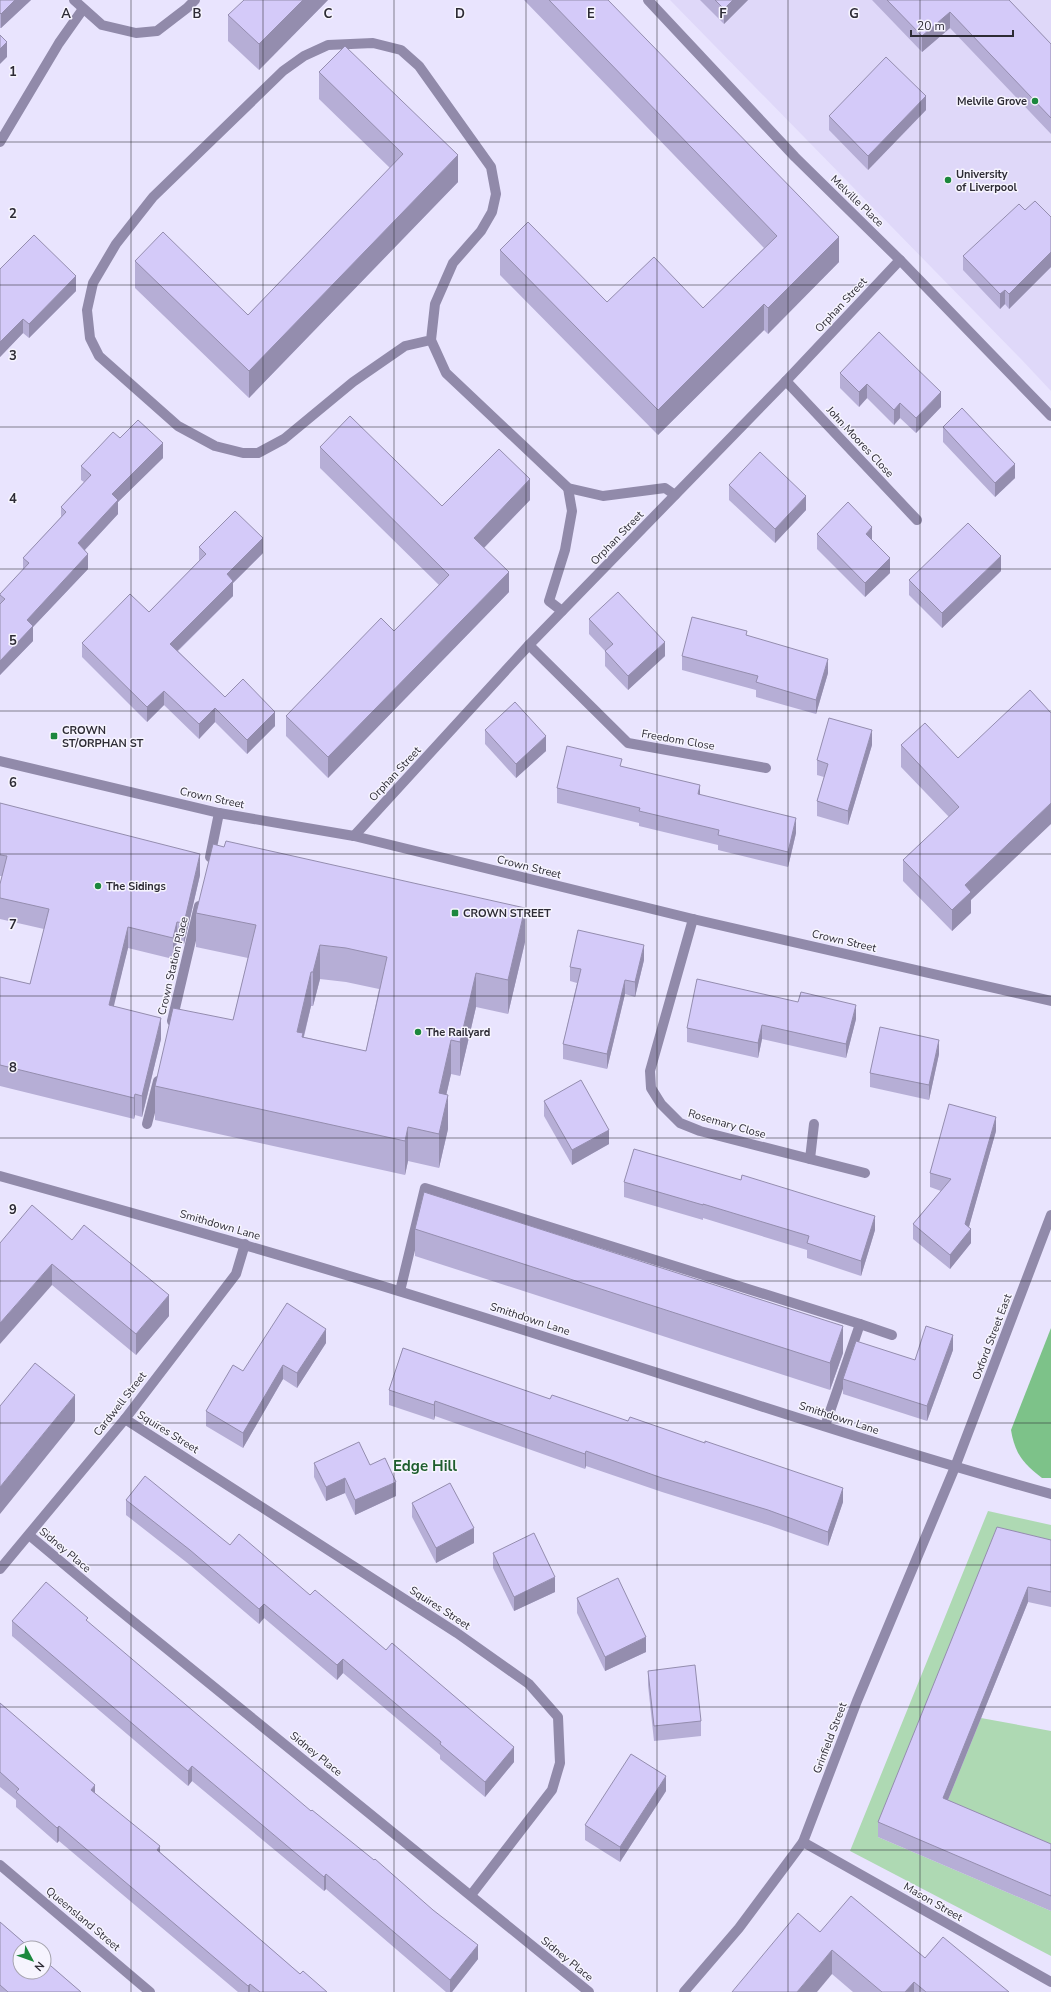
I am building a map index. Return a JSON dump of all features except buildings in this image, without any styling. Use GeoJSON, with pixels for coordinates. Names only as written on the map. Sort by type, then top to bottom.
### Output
{"type":"FeatureCollection","features":[{"type":"Feature","properties":{"kind":"street"},"geometry":{"type":"LineString","coordinates":[[74,0],[102,25],[136,33],[157,31],[187,8],[194,0]]}},
{"type":"Feature","properties":{"kind":"street","name":"Melville Place"},"geometry":{"type":"LineString","coordinates":[[648,0],[795,157],[900,260],[1051,416]]}},
{"type":"Feature","properties":{"kind":"street"},"geometry":{"type":"LineString","coordinates":[[0,142],[59,43],[83,9]]}},
{"type":"Feature","properties":{"kind":"street"},"geometry":{"type":"LineString","coordinates":[[430,340],[405,346],[353,382],[284,439],[258,453],[243,453],[214,446],[178,426],[116,372],[99,356],[90,338],[87,310],[93,283],[116,244],[153,197],[282,71],[304,56],[328,46],[374,43],[401,50],[419,66],[491,167],[496,194],[492,212],[481,231],[453,263],[435,304],[430,340],[446,373],[568,488],[603,496],[664,488],[676,495]]}},
{"type":"Feature","properties":{"kind":"street","name":"Orphan Street"},"geometry":{"type":"LineString","coordinates":[[354,836],[529,645],[786,381],[900,260]]}},
{"type":"Feature","properties":{"kind":"street","name":"John Moores Close"},"geometry":{"type":"LineString","coordinates":[[786,381],[917,520]]}},
{"type":"Feature","properties":{"kind":"street"},"geometry":{"type":"LineString","coordinates":[[562,611],[549,601],[565,550],[572,511],[568,488]]}},
{"type":"Feature","properties":{"kind":"street","name":"Freedom Close"},"geometry":{"type":"LineString","coordinates":[[529,645],[628,743],[766,768]]}},
{"type":"Feature","properties":{"kind":"street","name":"Crown Street"},"geometry":{"type":"LineString","coordinates":[[0,762],[219,813],[354,836],[693,919],[1051,1001]]}},
{"type":"Feature","properties":{"kind":"street"},"geometry":{"type":"LineString","coordinates":[[208,870],[219,813]]}},
{"type":"Feature","properties":{"kind":"street","name":"Crown Station Place"},"geometry":{"type":"LineString","coordinates":[[169,1032],[202,893]]}},
{"type":"Feature","properties":{"kind":"street","name":"Rosemary Close"},"geometry":{"type":"LineString","coordinates":[[693,919],[650,1071],[651,1088],[661,1104],[680,1123],[700,1131],[865,1173]]}},
{"type":"Feature","properties":{"kind":"street"},"geometry":{"type":"LineString","coordinates":[[148,1124],[160,1070]]}},
{"type":"Feature","properties":{"kind":"street"},"geometry":{"type":"LineString","coordinates":[[810,1159],[814,1124]]}},
{"type":"Feature","properties":{"kind":"street","name":"Smithdown Lane"},"geometry":{"type":"LineString","coordinates":[[0,1176],[244,1244],[400,1291],[955,1468],[1051,1494]]}},
{"type":"Feature","properties":{"kind":"street"},"geometry":{"type":"LineString","coordinates":[[400,1291],[425,1188],[892,1335]]}},
{"type":"Feature","properties":{"kind":"street","name":"Oxford Street East"},"geometry":{"type":"LineString","coordinates":[[955,1468],[1051,1215]]}},
{"type":"Feature","properties":{"kind":"street","name":"Cardwell Street"},"geometry":{"type":"LineString","coordinates":[[0,1569],[125,1419],[236,1274],[244,1244]]}},
{"type":"Feature","properties":{"kind":"street"},"geometry":{"type":"LineString","coordinates":[[825,1426],[860,1324]]}},
{"type":"Feature","properties":{"kind":"street","name":"Squires Street"},"geometry":{"type":"LineString","coordinates":[[125,1419],[457,1633],[529,1684],[558,1717],[560,1763],[552,1790],[471,1895]]}},
{"type":"Feature","properties":{"kind":"street","name":"Grinfield Street"},"geometry":{"type":"LineString","coordinates":[[684,1992],[739,1928],[803,1842],[857,1701],[955,1468]]}},
{"type":"Feature","properties":{"kind":"street","name":"Sidney Place"},"geometry":{"type":"LineString","coordinates":[[29,1535],[114,1606],[589,1992]]}},
{"type":"Feature","properties":{"kind":"street","name":"Mason Street"},"geometry":{"type":"LineString","coordinates":[[803,1842],[1051,1982]]}},
{"type":"Feature","properties":{"kind":"street","name":"Queensland Street"},"geometry":{"type":"LineString","coordinates":[[0,1865],[150,1992]]}},
{"type":"Feature","properties":{"kind":"shaded area","name":"University of Liverpool"},"geometry":{"type":"Polygon","coordinates":[[[670,0],[1051,0],[1051,391],[1021,359],[670,0]]]}},
{"type":"Feature","properties":{"kind":"green space"},"geometry":{"type":"Polygon","coordinates":[[[1051,1328],[1051,1478],[1042,1478],[1025,1463],[1021,1457],[1015,1446],[1011,1430],[1051,1328]]]}},
{"type":"Feature","properties":{"kind":"green space"},"geometry":{"type":"Polygon","coordinates":[[[988,1511],[1051,1525],[1051,1555],[878,1837],[1051,1911],[1051,1956],[850,1851],[988,1511]]]}},
{"type":"Feature","properties":{"kind":"green space"},"geometry":{"type":"Polygon","coordinates":[[[981,1718],[1051,1731],[1051,1859],[943,1812],[981,1718]]]}},
{"type":"Feature","properties":{"kind":"place","name":"Melvile Grove"},"geometry":{"type":"Point","coordinates":[1035,101]}},
{"type":"Feature","properties":{"kind":"place","name":"University of Liverpool"},"geometry":{"type":"Point","coordinates":[948,180]}},
{"type":"Feature","properties":{"kind":"place","name":"CROWN ST/ORPHAN ST"},"geometry":{"type":"Point","coordinates":[54,736]}},
{"type":"Feature","properties":{"kind":"place","name":"The Sidings"},"geometry":{"type":"Point","coordinates":[98,886]}},
{"type":"Feature","properties":{"kind":"place","name":"CROWN STREET"},"geometry":{"type":"Point","coordinates":[455,913]}},
{"type":"Feature","properties":{"kind":"place","name":"The Railyard"},"geometry":{"type":"Point","coordinates":[418,1032]}},
{"type":"Feature","properties":{"kind":"district","name":"Edge Hill"},"geometry":{"type":"Point","coordinates":[425,1466]}}]}
